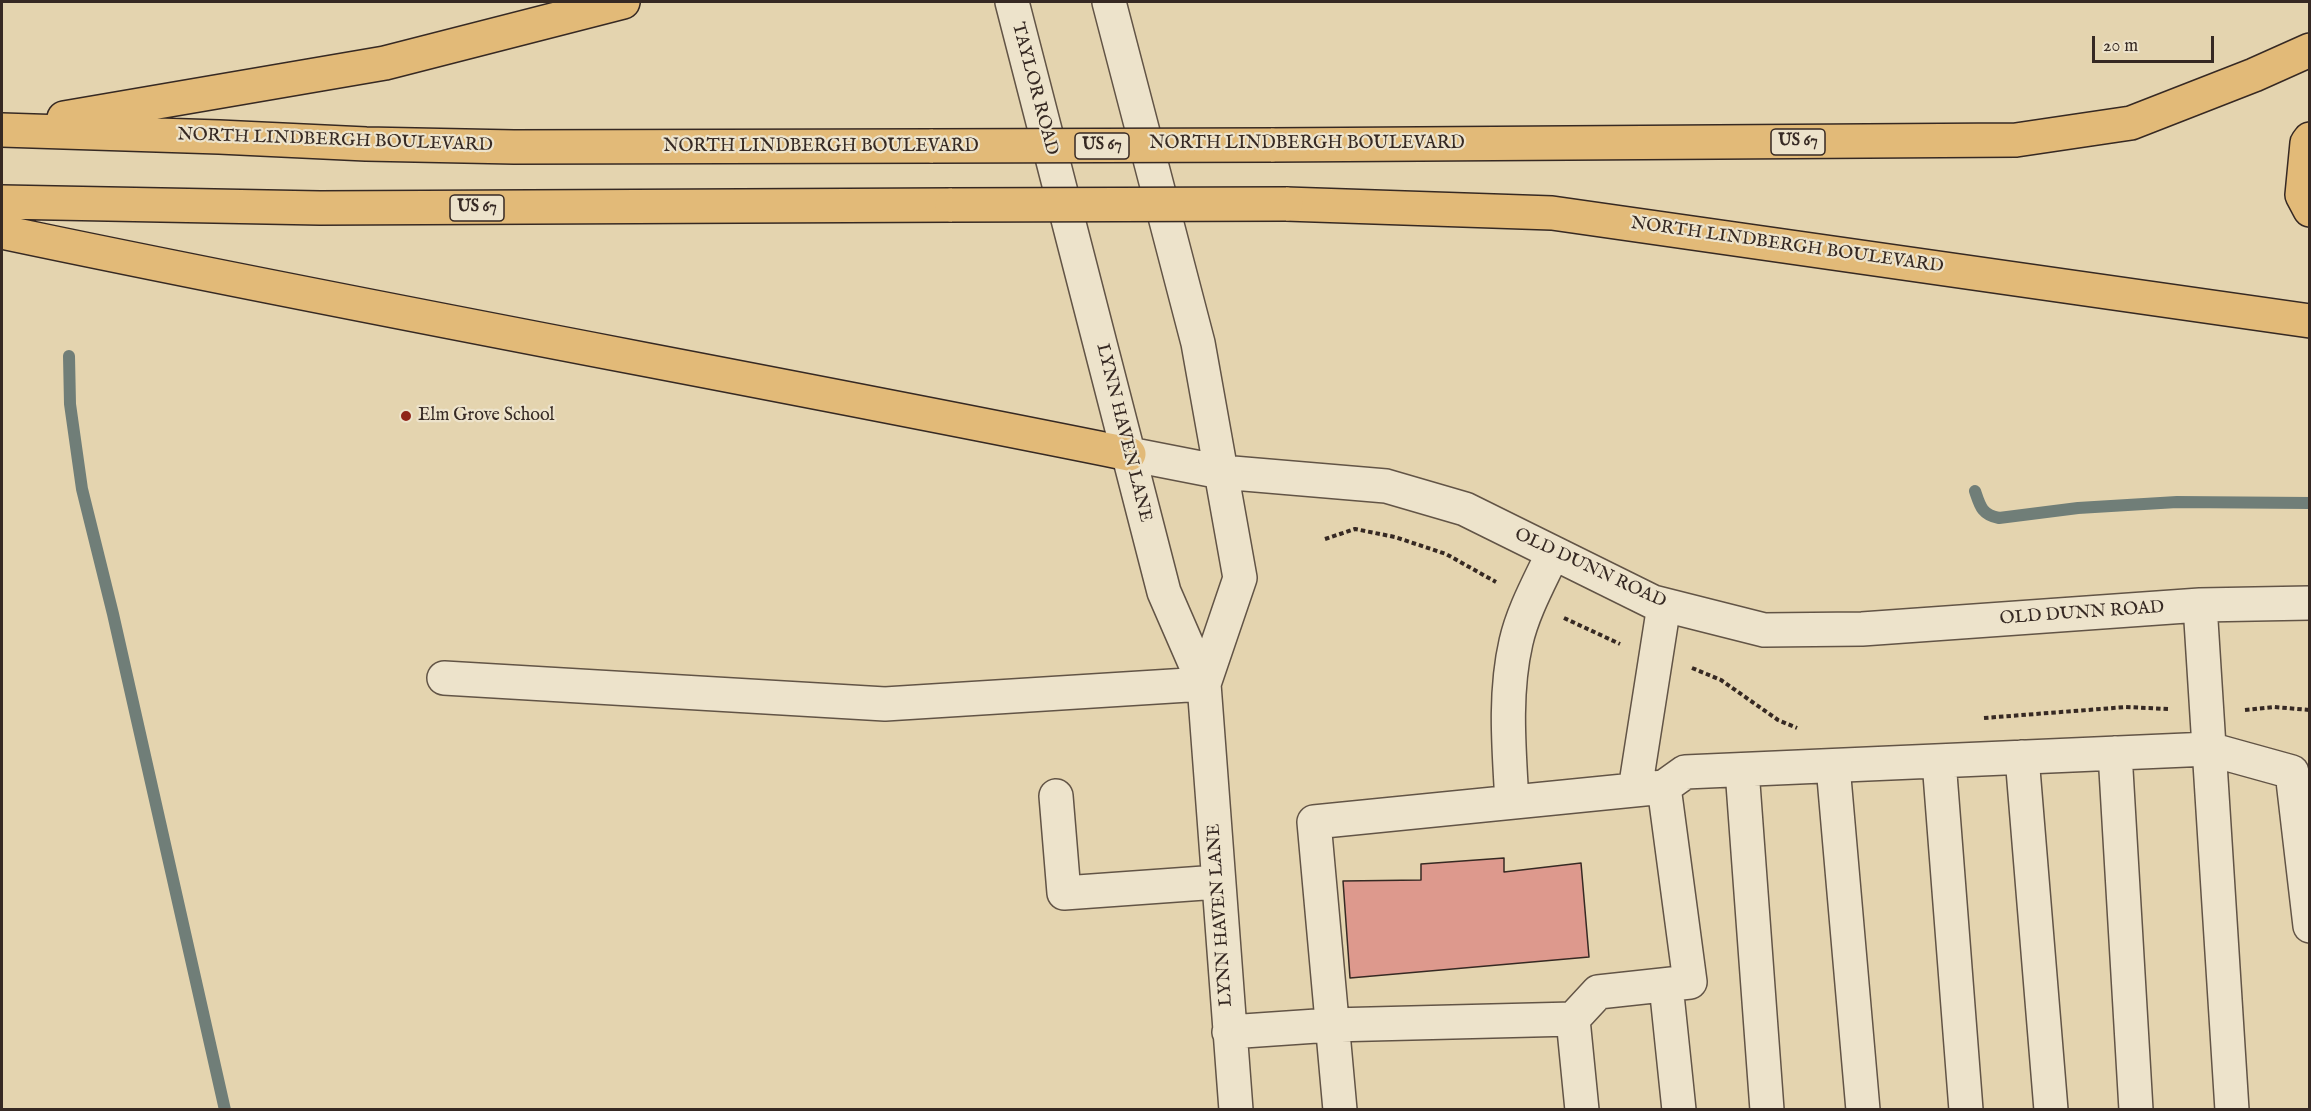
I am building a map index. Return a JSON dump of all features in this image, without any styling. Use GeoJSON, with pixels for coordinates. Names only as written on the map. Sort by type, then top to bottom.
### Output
{"type":"FeatureCollection","features":[{"type":"Feature","properties":{"kind":"main road"},"geometry":{"type":"LineString","coordinates":[[2,129],[386,63],[622,2]]}},
{"type":"Feature","properties":{"kind":"main road","name":"NORTH LINDBERGH BOULEVARD"},"geometry":{"type":"LineString","coordinates":[[2,129],[468,146],[1271,145],[2016,140],[2132,123],[2254,75],[2310,50]]}},
{"type":"Feature","properties":{"kind":"main road"},"geometry":{"type":"LineString","coordinates":[[2310,139],[2307,143],[2302,195],[2310,210]]}},
{"type":"Feature","properties":{"kind":"main road","name":"NORTH LINDBERGH BOULEVARD"},"geometry":{"type":"LineString","coordinates":[[2,202],[320,208],[1286,204],[1552,213],[2310,321]]}},
{"type":"Feature","properties":{"kind":"main road"},"geometry":{"type":"LineString","coordinates":[[2,232],[193,272],[1129,454]]}},
{"type":"Feature","properties":{"kind":"street","name":"TAYLOR ROAD"},"geometry":{"type":"LineString","coordinates":[[1012,2],[1057,177]]}},
{"type":"Feature","properties":{"kind":"street","name":"LYNN HAVEN LANE"},"geometry":{"type":"LineString","coordinates":[[1109,2],[1198,343],[1240,578],[1204,684]]}},
{"type":"Feature","properties":{"kind":"street","name":"LYNN HAVEN LANE"},"geometry":{"type":"LineString","coordinates":[[1057,177],[1164,592],[1204,684],[1236,1110]]}},
{"type":"Feature","properties":{"kind":"street","name":"OLD DUNN ROAD"},"geometry":{"type":"LineString","coordinates":[[1129,454],[1221,472],[1386,486],[1465,509],[1653,602],[1764,630],[1862,629],[2200,605],[2310,603]]}},
{"type":"Feature","properties":{"kind":"street"},"geometry":{"type":"LineString","coordinates":[[1512,802],[1508,723],[1509,683],[1516,640],[1553,553]]}},
{"type":"Feature","properties":{"kind":"street"},"geometry":{"type":"LineString","coordinates":[[1229,1032],[1331,1025],[1573,1019],[1598,992],[1690,982],[1649,789],[1664,605]]}},
{"type":"Feature","properties":{"kind":"street"},"geometry":{"type":"LineString","coordinates":[[2200,605],[2232,1110]]}},
{"type":"Feature","properties":{"kind":"street"},"geometry":{"type":"LineString","coordinates":[[444,678],[885,704],[1204,684]]}},
{"type":"Feature","properties":{"kind":"street"},"geometry":{"type":"LineString","coordinates":[[1340,1110],[1314,822],[1649,789],[1685,772],[2209,749],[2292,772],[2305,836],[2310,926]]}},
{"type":"Feature","properties":{"kind":"street"},"geometry":{"type":"LineString","coordinates":[[2115,753],[2136,1110]]}},
{"type":"Feature","properties":{"kind":"street"},"geometry":{"type":"LineString","coordinates":[[2022,757],[2051,1110]]}},
{"type":"Feature","properties":{"kind":"street"},"geometry":{"type":"LineString","coordinates":[[1939,761],[1966,1110]]}},
{"type":"Feature","properties":{"kind":"street"},"geometry":{"type":"LineString","coordinates":[[1833,766],[1863,1110]]}},
{"type":"Feature","properties":{"kind":"street"},"geometry":{"type":"LineString","coordinates":[[1742,770],[1767,1110]]}},
{"type":"Feature","properties":{"kind":"street"},"geometry":{"type":"LineString","coordinates":[[1056,796],[1064,893],[1218,882]]}},
{"type":"Feature","properties":{"kind":"street"},"geometry":{"type":"LineString","coordinates":[[1666,985],[1679,1110]]}},
{"type":"Feature","properties":{"kind":"street"},"geometry":{"type":"LineString","coordinates":[[1573,1019],[1582,1110]]}},
{"type":"Feature","properties":{"kind":"path"},"geometry":{"type":"LineString","coordinates":[[1325,539],[1355,529],[1395,537],[1446,554],[1496,582]]}},
{"type":"Feature","properties":{"kind":"path"},"geometry":{"type":"LineString","coordinates":[[1568,620],[1616,643]]}},
{"type":"Feature","properties":{"kind":"path"},"geometry":{"type":"LineString","coordinates":[[1695,669],[1722,680],[1778,720],[1797,728],[1808,729]]}},
{"type":"Feature","properties":{"kind":"path"},"geometry":{"type":"LineString","coordinates":[[1972,719],[2126,707],[2158,709]]}},
{"type":"Feature","properties":{"kind":"path"},"geometry":{"type":"LineString","coordinates":[[2250,710],[2274,707],[2310,710]]}},
{"type":"Feature","properties":{"kind":"building"},"geometry":{"type":"Polygon","coordinates":[[[1504,858],[1504,872],[1581,863],[1589,957],[1350,978],[1343,881],[1421,880],[1421,864],[1504,858]]]}},
{"type":"Feature","properties":{"kind":"waterway"},"geometry":{"type":"LineString","coordinates":[[69,356],[70,404],[82,489],[113,614],[225,1110]]}},
{"type":"Feature","properties":{"kind":"waterway"},"geometry":{"type":"LineString","coordinates":[[1975,491],[1982,509],[1989,515],[1999,518],[2078,508],[2177,502],[2310,503]]}},
{"type":"Feature","properties":{"kind":"place","name":"Elm Grove School"},"geometry":{"type":"Point","coordinates":[406,416]}}]}
